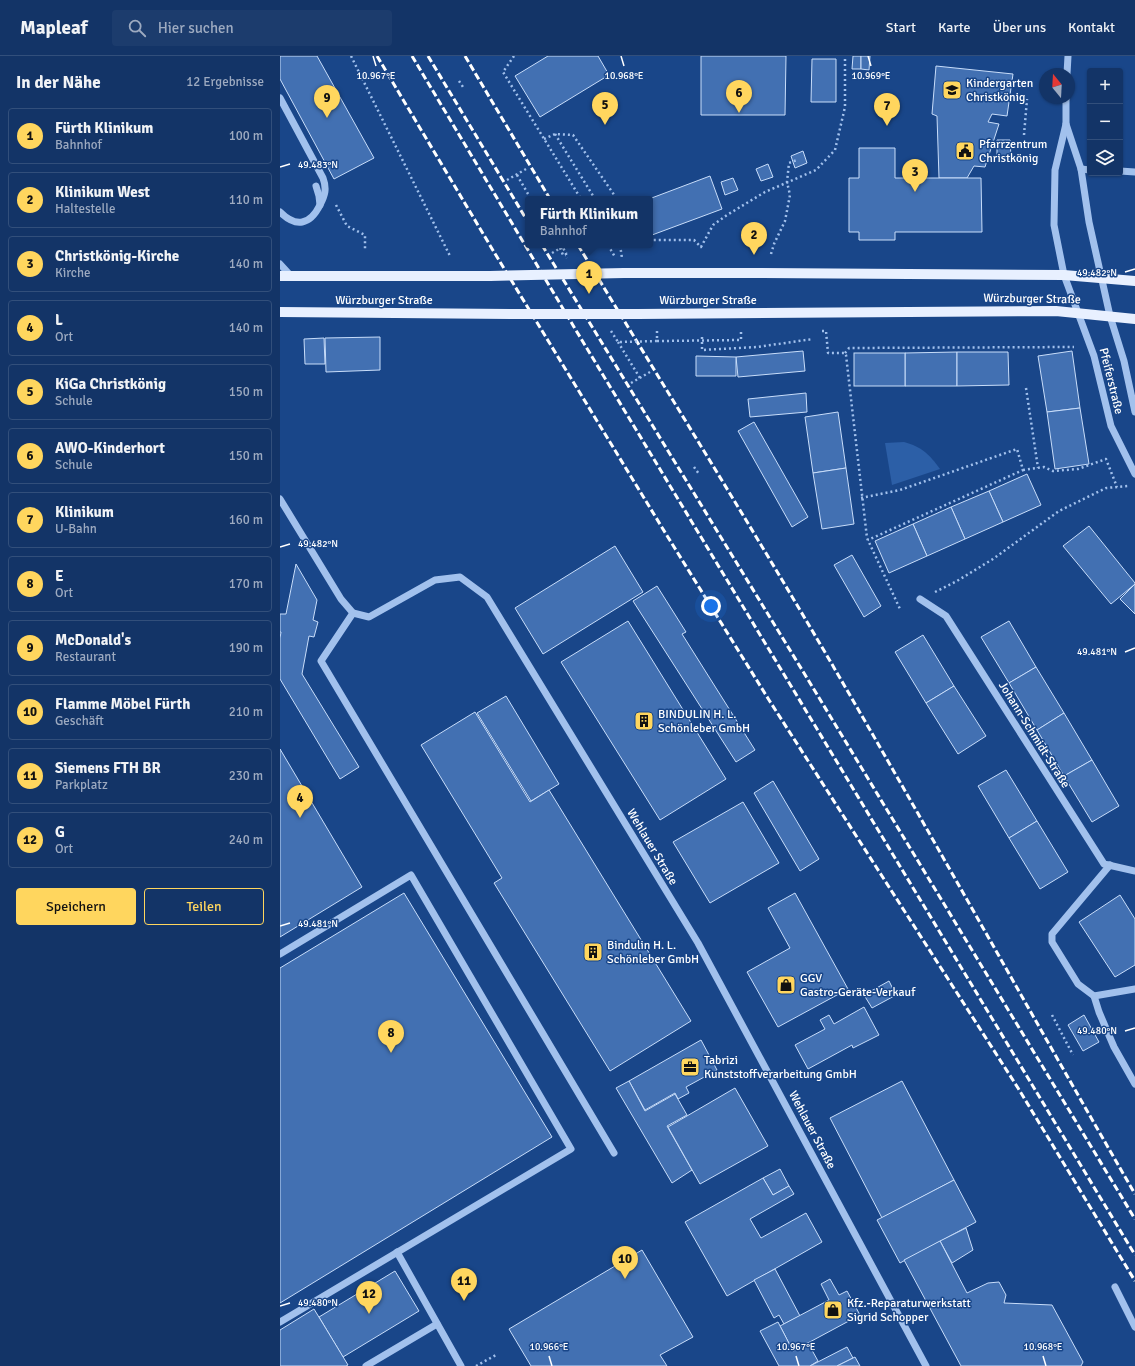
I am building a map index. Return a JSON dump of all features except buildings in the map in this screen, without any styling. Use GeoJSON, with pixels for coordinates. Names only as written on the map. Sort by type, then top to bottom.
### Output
{"type":"FeatureCollection","features":[{"type":"Feature","properties":{"kind":"main road","name":"Würzburger Straße"},"geometry":{"type":"LineString","coordinates":[[280,276],[490,276],[624,273],[759,273],[1064,275],[1135,281]]}},
{"type":"Feature","properties":{"kind":"main road","name":"Würzburger Straße"},"geometry":{"type":"LineString","coordinates":[[280,312],[511,314],[1056,311],[1135,319]]}},
{"type":"Feature","properties":{"kind":"street"},"geometry":{"type":"LineString","coordinates":[[1067,68],[1068,56]]}},
{"type":"Feature","properties":{"kind":"street"},"geometry":{"type":"LineString","coordinates":[[280,98],[326,185],[326,192],[313,218],[298,222],[291,220],[280,212]]}},
{"type":"Feature","properties":{"kind":"street"},"geometry":{"type":"LineString","coordinates":[[1066,104],[1066,124]]}},
{"type":"Feature","properties":{"kind":"street","name":"Pfeiferstraße"},"geometry":{"type":"LineString","coordinates":[[1066,124],[1081,169],[1089,222],[1110,316],[1124,361],[1135,412]]}},
{"type":"Feature","properties":{"kind":"street","name":"Pfeiferstraße"},"geometry":{"type":"LineString","coordinates":[[1066,124],[1055,170],[1054,225],[1064,275],[1094,356],[1111,426],[1135,474]]}},
{"type":"Feature","properties":{"kind":"street"},"geometry":{"type":"LineString","coordinates":[[1081,169],[1087,170]]}},
{"type":"Feature","properties":{"kind":"street"},"geometry":{"type":"LineString","coordinates":[[1123,171],[1135,172]]}},
{"type":"Feature","properties":{"kind":"street"},"geometry":{"type":"LineString","coordinates":[[316,186],[320,205]]}},
{"type":"Feature","properties":{"kind":"street"},"geometry":{"type":"LineString","coordinates":[[280,264],[291,276]]}},
{"type":"Feature","properties":{"kind":"street"},"geometry":{"type":"LineString","coordinates":[[280,499],[341,599],[353,613],[321,661],[614,1154]]}},
{"type":"Feature","properties":{"kind":"street","name":"Wehlauer Straße"},"geometry":{"type":"LineString","coordinates":[[353,613],[369,617],[434,580],[460,577],[487,596],[698,943],[926,1366]]}},
{"type":"Feature","properties":{"kind":"street","name":"Johann-Schmidt-Straße"},"geometry":{"type":"LineString","coordinates":[[920,599],[946,616],[1104,864],[1110,865]]}},
{"type":"Feature","properties":{"kind":"street"},"geometry":{"type":"LineString","coordinates":[[1135,870],[1110,865],[1052,934],[1052,942],[1078,984],[1094,996],[1114,1048],[1135,1084]]}},
{"type":"Feature","properties":{"kind":"street"},"geometry":{"type":"LineString","coordinates":[[280,954],[410,875],[571,1149],[280,1322]]}},
{"type":"Feature","properties":{"kind":"street"},"geometry":{"type":"LineString","coordinates":[[1094,996],[1135,989]]}},
{"type":"Feature","properties":{"kind":"street"},"geometry":{"type":"LineString","coordinates":[[397,1252],[461,1366]]}},
{"type":"Feature","properties":{"kind":"street"},"geometry":{"type":"LineString","coordinates":[[1115,1287],[1135,1327]]}},
{"type":"Feature","properties":{"kind":"street"},"geometry":{"type":"LineString","coordinates":[[366,1366],[437,1324]]}},
{"type":"Feature","properties":{"kind":"path"},"geometry":{"type":"LineString","coordinates":[[351,56],[450,256]]}},
{"type":"Feature","properties":{"kind":"path"},"geometry":{"type":"LineString","coordinates":[[514,56],[502,72],[578,196]]}},
{"type":"Feature","properties":{"kind":"path"},"geometry":{"type":"LineString","coordinates":[[653,240],[694,240],[701,247],[713,226],[727,215],[765,192],[816,170],[834,150],[845,107],[845,56]]}},
{"type":"Feature","properties":{"kind":"path"},"geometry":{"type":"LineString","coordinates":[[459,81],[463,87]]}},
{"type":"Feature","properties":{"kind":"path"},"geometry":{"type":"LineString","coordinates":[[1024,135],[1027,99]]}},
{"type":"Feature","properties":{"kind":"path"},"geometry":{"type":"LineString","coordinates":[[544,139],[555,134],[573,135],[615,196]]}},
{"type":"Feature","properties":{"kind":"path"},"geometry":{"type":"LineString","coordinates":[[555,134],[593,196]]}},
{"type":"Feature","properties":{"kind":"path"},"geometry":{"type":"LineString","coordinates":[[771,254],[785,221],[790,195],[788,182],[789,163],[797,160]]}},
{"type":"Feature","properties":{"kind":"path"},"geometry":{"type":"LineString","coordinates":[[508,180],[526,169]]}},
{"type":"Feature","properties":{"kind":"path"},"geometry":{"type":"LineString","coordinates":[[516,175],[529,196]]}},
{"type":"Feature","properties":{"kind":"path"},"geometry":{"type":"LineString","coordinates":[[340,215],[347,226],[365,235],[365,251]]}},
{"type":"Feature","properties":{"kind":"path"},"geometry":{"type":"LineString","coordinates":[[552,253],[558,248]]}},
{"type":"Feature","properties":{"kind":"path"},"geometry":{"type":"LineString","coordinates":[[561,248],[563,254],[566,255]]}},
{"type":"Feature","properties":{"kind":"path"},"geometry":{"type":"LineString","coordinates":[[563,248],[568,258]]}},
{"type":"Feature","properties":{"kind":"path"},"geometry":{"type":"LineString","coordinates":[[610,248],[617,258]]}},
{"type":"Feature","properties":{"kind":"path"},"geometry":{"type":"LineString","coordinates":[[620,248],[621,253]]}},
{"type":"Feature","properties":{"kind":"path"},"geometry":{"type":"LineString","coordinates":[[611,331],[640,378]]}},
{"type":"Feature","properties":{"kind":"path"},"geometry":{"type":"LineString","coordinates":[[657,331],[657,341]]}},
{"type":"Feature","properties":{"kind":"path"},"geometry":{"type":"LineString","coordinates":[[822,331],[826,331],[828,353],[845,353]]}},
{"type":"Feature","properties":{"kind":"path"},"geometry":{"type":"LineString","coordinates":[[618,342],[702,339],[741,340],[741,332]]}},
{"type":"Feature","properties":{"kind":"path"},"geometry":{"type":"LineString","coordinates":[[702,339],[702,350],[757,347],[813,339]]}},
{"type":"Feature","properties":{"kind":"path"},"geometry":{"type":"LineString","coordinates":[[900,609],[868,540],[861,498],[845,353],[849,348],[1074,347]]}},
{"type":"Feature","properties":{"kind":"path"},"geometry":{"type":"LineString","coordinates":[[631,384],[650,372]]}},
{"type":"Feature","properties":{"kind":"path"},"geometry":{"type":"LineString","coordinates":[[1026,388],[1038,468]]}},
{"type":"Feature","properties":{"kind":"path"},"geometry":{"type":"LineString","coordinates":[[861,498],[900,490],[1018,449],[1023,470]]}},
{"type":"Feature","properties":{"kind":"path"},"geometry":{"type":"LineString","coordinates":[[868,540],[1023,470],[1044,467],[1053,471],[1078,469],[1106,459],[1117,487]]}},
{"type":"Feature","properties":{"kind":"path"},"geometry":{"type":"LineString","coordinates":[[694,467],[699,474]]}},
{"type":"Feature","properties":{"kind":"path"},"geometry":{"type":"LineString","coordinates":[[920,599],[957,581],[993,559],[1060,511],[1106,488],[1129,486]]}},
{"type":"Feature","properties":{"kind":"path"},"geometry":{"type":"LineString","coordinates":[[1052,1015],[1073,1055]]}},
{"type":"Feature","properties":{"kind":"path"},"geometry":{"type":"LineString","coordinates":[[476,1366],[496,1355]]}},
{"type":"Feature","properties":{"kind":"shaded area"},"geometry":{"type":"Polygon","coordinates":[[[904,442],[916,446],[925,452],[940,469],[892,485],[885,443],[904,442]]]}},
{"type":"Feature","properties":{"kind":"railway"},"geometry":{"type":"LineString","coordinates":[[377,56],[494,252],[666,534],[769,700],[1018,1088],[1135,1281]]}},
{"type":"Feature","properties":{"kind":"railway"},"geometry":{"type":"LineString","coordinates":[[412,56],[525,245]]}},
{"type":"Feature","properties":{"kind":"railway"},"geometry":{"type":"LineString","coordinates":[[428,56],[525,217]]}},
{"type":"Feature","properties":{"kind":"railway"},"geometry":{"type":"LineString","coordinates":[[465,56],[548,196]]}},
{"type":"Feature","properties":{"kind":"railway"},"geometry":{"type":"LineString","coordinates":[[527,248],[1135,1255]]}},
{"type":"Feature","properties":{"kind":"railway"},"geometry":{"type":"LineString","coordinates":[[544,248],[804,673],[1135,1219]]}},
{"type":"Feature","properties":{"kind":"railway"},"geometry":{"type":"LineString","coordinates":[[580,248],[802,613],[1135,1194]]}},
{"type":"Feature","properties":{"kind":"place","name":"Kindergarten Christkönig"},"geometry":{"type":"Point","coordinates":[952,90]}},
{"type":"Feature","properties":{"kind":"place","name":"AWO-Kinderhort"},"geometry":{"type":"Point","coordinates":[739,113]}},
{"type":"Feature","properties":{"kind":"place","name":"McDonald's"},"geometry":{"type":"Point","coordinates":[327,118]}},
{"type":"Feature","properties":{"kind":"place","name":"KiGa Christkönig"},"geometry":{"type":"Point","coordinates":[605,125]}},
{"type":"Feature","properties":{"kind":"place","name":"Klinikum"},"geometry":{"type":"Point","coordinates":[887,126]}},
{"type":"Feature","properties":{"kind":"place","name":"Pfarrzentrum Christkönig"},"geometry":{"type":"Point","coordinates":[965,151]}},
{"type":"Feature","properties":{"kind":"place","name":"Christkönig-Kirche"},"geometry":{"type":"Point","coordinates":[915,192]}},
{"type":"Feature","properties":{"kind":"place","name":"Klinikum West"},"geometry":{"type":"Point","coordinates":[754,255]}},
{"type":"Feature","properties":{"kind":"place","name":"Fürth Klinikum"},"geometry":{"type":"Point","coordinates":[589,294]}},
{"type":"Feature","properties":{"kind":"place","name":"BINDULIN H. L. Schönleber GmbH"},"geometry":{"type":"Point","coordinates":[644,721]}},
{"type":"Feature","properties":{"kind":"place","name":"L"},"geometry":{"type":"Point","coordinates":[300,818]}},
{"type":"Feature","properties":{"kind":"place","name":"Bindulin H. L. Schönleber GmbH"},"geometry":{"type":"Point","coordinates":[593,952]}},
{"type":"Feature","properties":{"kind":"place","name":"GGV Gastro-Geräte-Verkauf"},"geometry":{"type":"Point","coordinates":[786,985]}},
{"type":"Feature","properties":{"kind":"place","name":"E"},"geometry":{"type":"Point","coordinates":[391,1053]}},
{"type":"Feature","properties":{"kind":"place","name":"Tabrizi Kunststoffverarbeitung GmbH"},"geometry":{"type":"Point","coordinates":[690,1067]}},
{"type":"Feature","properties":{"kind":"place","name":"Flamme Möbel Fürth"},"geometry":{"type":"Point","coordinates":[625,1279]}},
{"type":"Feature","properties":{"kind":"place","name":"Siemens FTH BR"},"geometry":{"type":"Point","coordinates":[464,1301]}},
{"type":"Feature","properties":{"kind":"place","name":"Kfz.-Reparaturwerkstatt Sigrid Schopper"},"geometry":{"type":"Point","coordinates":[833,1310]}},
{"type":"Feature","properties":{"kind":"place","name":"G"},"geometry":{"type":"Point","coordinates":[369,1314]}}]}
